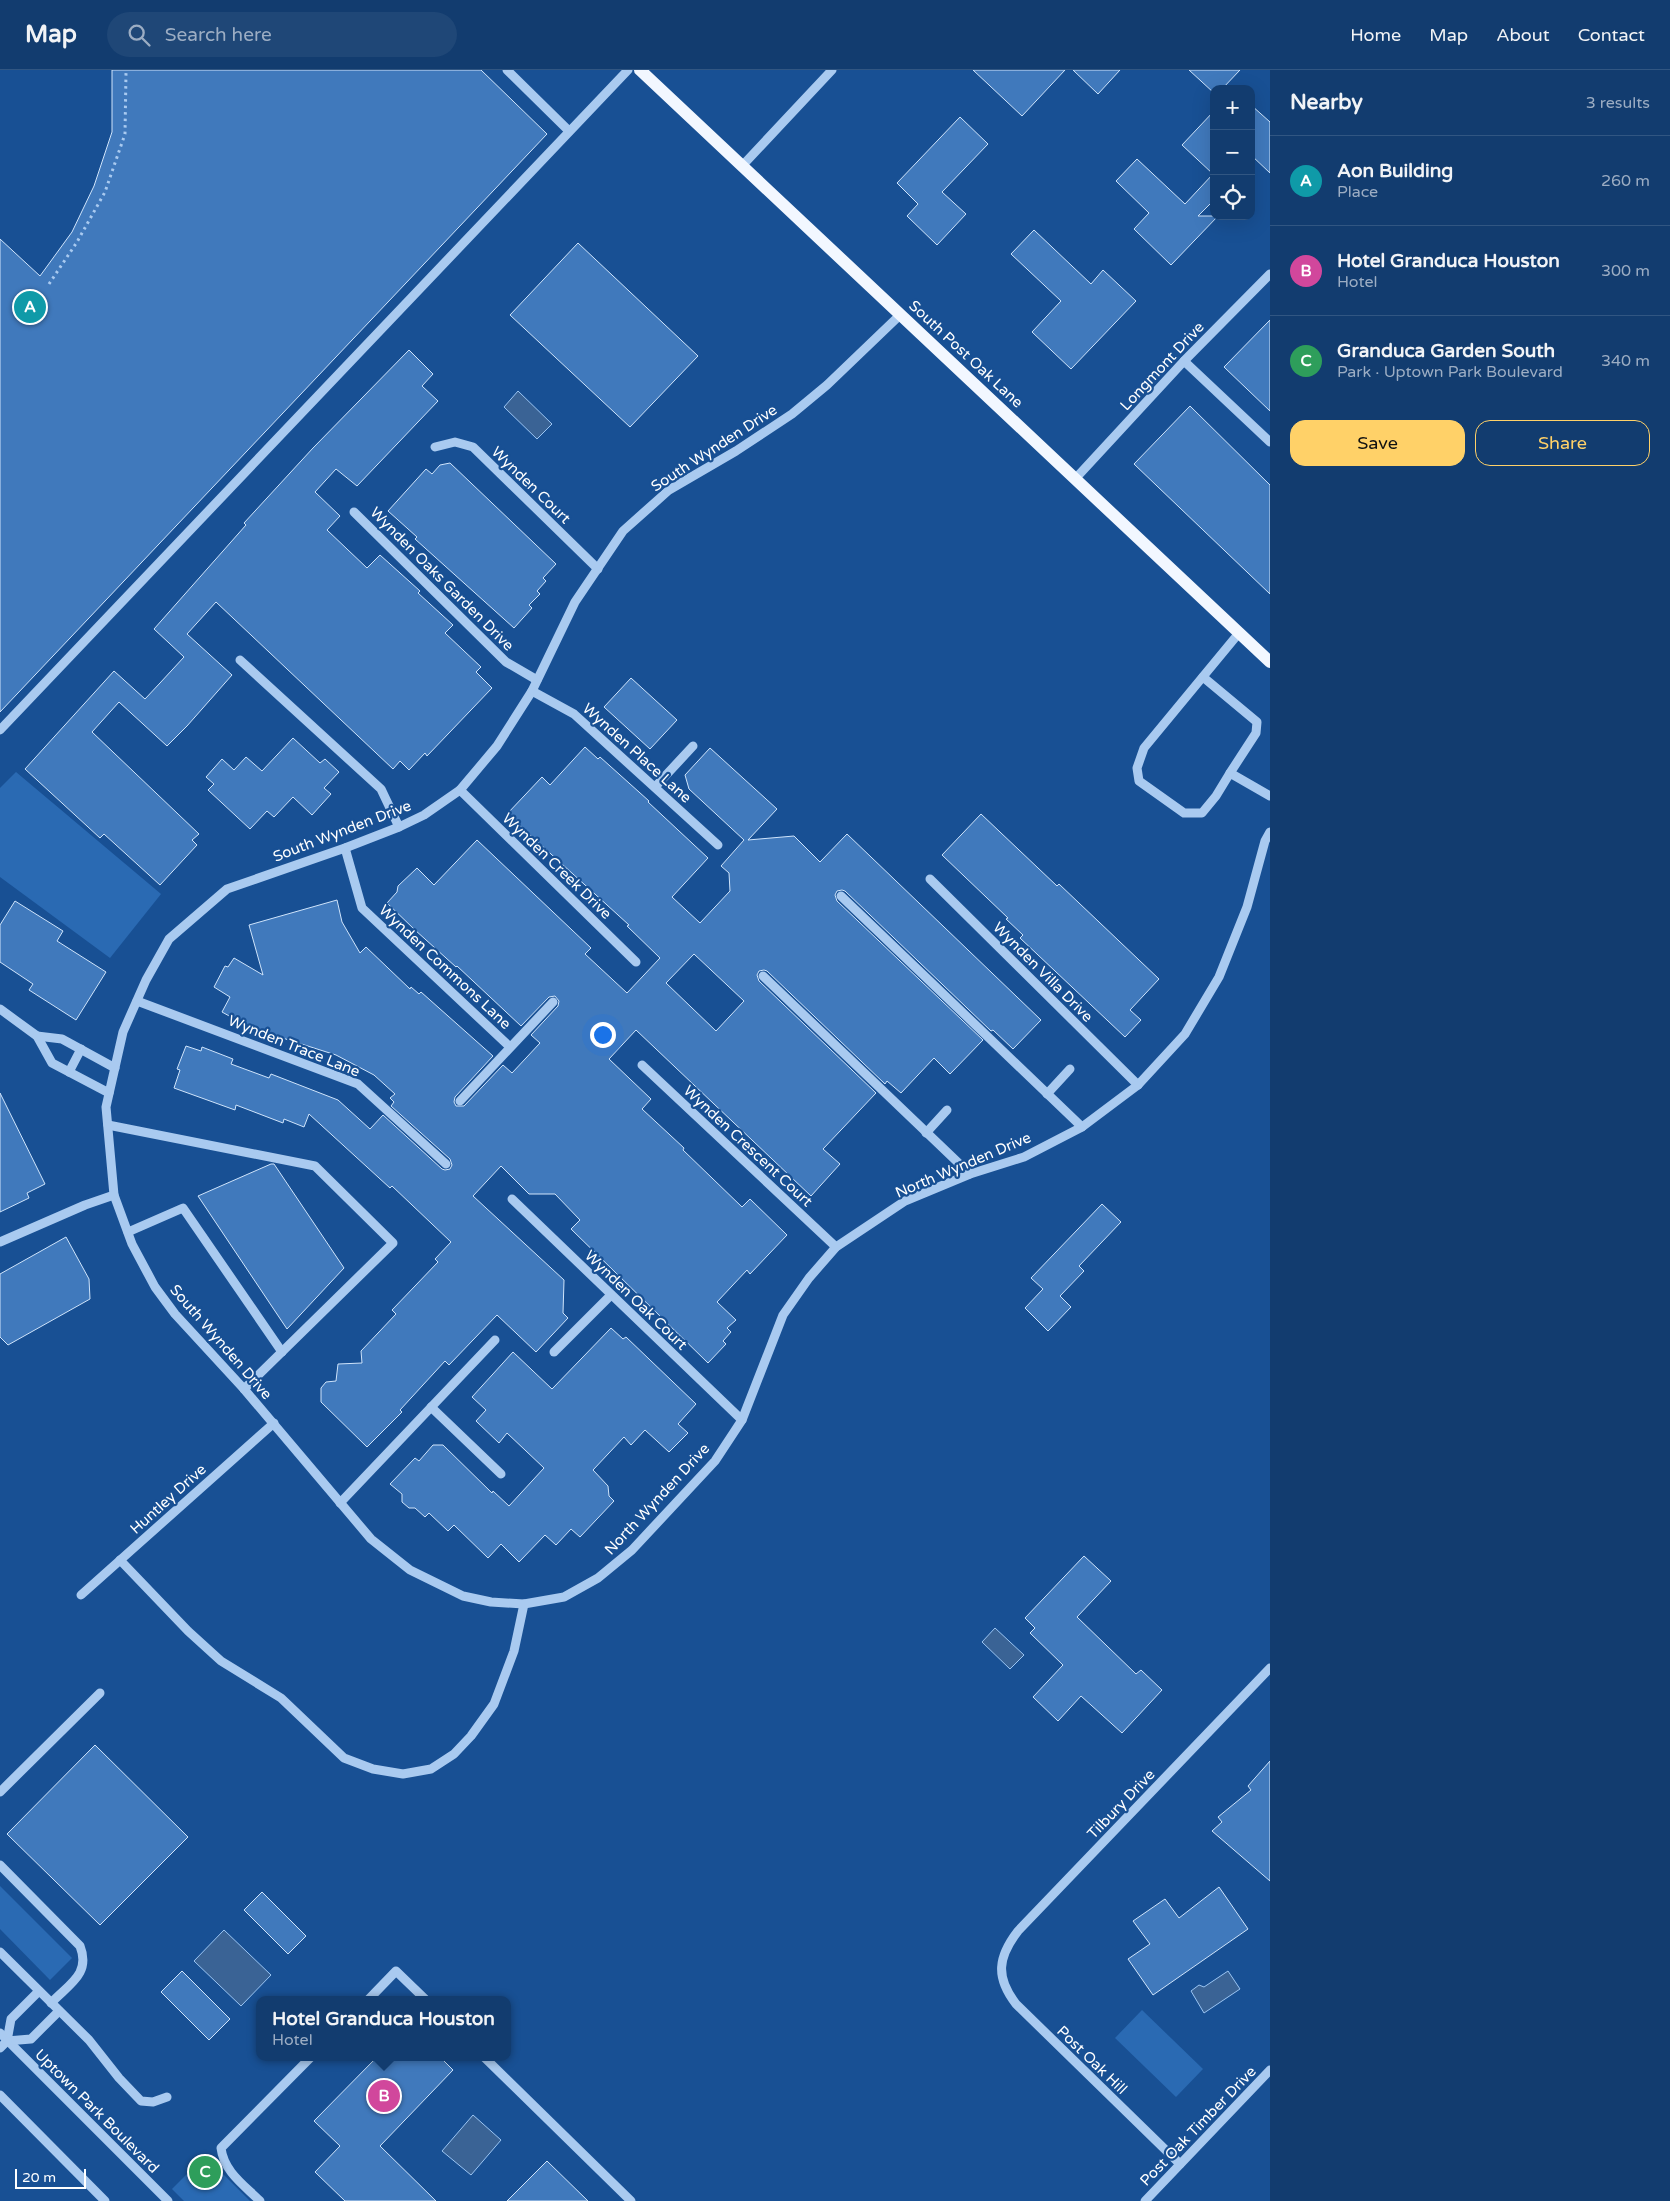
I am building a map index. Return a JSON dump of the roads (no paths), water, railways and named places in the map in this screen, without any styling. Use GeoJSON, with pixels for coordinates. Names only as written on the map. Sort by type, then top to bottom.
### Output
{"type":"FeatureCollection","features":[{"type":"Feature","properties":{"kind":"main road","name":"South Post Oak Lane"},"geometry":{"type":"LineString","coordinates":[[640,70],[1270,662]]}},
{"type":"Feature","properties":{"kind":"street"},"geometry":{"type":"LineString","coordinates":[[508,70],[569,131]]}},
{"type":"Feature","properties":{"kind":"street"},"geometry":{"type":"LineString","coordinates":[[0,730],[628,70]]}},
{"type":"Feature","properties":{"kind":"street"},"geometry":{"type":"LineString","coordinates":[[742,166],[832,70]]}},
{"type":"Feature","properties":{"kind":"street","name":"Longmont Drive"},"geometry":{"type":"LineString","coordinates":[[1075,479],[1184,361],[1268,279]]}},
{"type":"Feature","properties":{"kind":"street","name":"South Wynden Drive"},"geometry":{"type":"LineString","coordinates":[[274,1423],[175,1314],[155,1287],[128,1232],[114,1195],[106,1107],[114,1068],[123,1032],[169,939],[227,889],[399,827],[424,814],[460,790],[497,746],[532,691],[576,602],[623,531],[665,493],[792,414],[827,385],[900,315]]}},
{"type":"Feature","properties":{"kind":"street"},"geometry":{"type":"LineString","coordinates":[[1184,361],[1270,442]]}},
{"type":"Feature","properties":{"kind":"street","name":"Wynden Court"},"geometry":{"type":"LineString","coordinates":[[436,447],[455,442],[473,447],[598,569]]}},
{"type":"Feature","properties":{"kind":"street","name":"Wynden Oaks Garden Drive"},"geometry":{"type":"LineString","coordinates":[[354,512],[506,662],[537,680]]}},
{"type":"Feature","properties":{"kind":"street"},"geometry":{"type":"LineString","coordinates":[[1203,676],[1257,722],[1256,733],[1216,796],[1202,813],[1184,813],[1139,781],[1138,768],[1144,748],[1203,676],[1239,633]]}},
{"type":"Feature","properties":{"kind":"street"},"geometry":{"type":"LineString","coordinates":[[240,660],[381,789],[399,827]]}},
{"type":"Feature","properties":{"kind":"street","name":"Wynden Place Lane"},"geometry":{"type":"LineString","coordinates":[[532,691],[574,714],[718,844]]}},
{"type":"Feature","properties":{"kind":"street"},"geometry":{"type":"LineString","coordinates":[[655,787],[693,746]]}},
{"type":"Feature","properties":{"kind":"street"},"geometry":{"type":"LineString","coordinates":[[1230,773],[1270,796]]}},
{"type":"Feature","properties":{"kind":"street","name":"Wynden Creek Drive"},"geometry":{"type":"LineString","coordinates":[[460,790],[636,962]]}},
{"type":"Feature","properties":{"kind":"street","name":"North Wynden Drive"},"geometry":{"type":"LineString","coordinates":[[274,1423],[371,1538],[410,1570],[463,1596],[491,1602],[524,1604],[564,1597],[598,1578],[625,1556],[715,1461],[742,1420],[783,1315],[809,1278],[836,1247],[905,1201],[970,1174],[1024,1156],[1082,1127],[1138,1085],[1185,1034],[1219,977],[1247,906],[1265,841],[1270,832]]}},
{"type":"Feature","properties":{"kind":"street","name":"Wynden Commons Lane"},"geometry":{"type":"LineString","coordinates":[[345,848],[362,908],[510,1047]]}},
{"type":"Feature","properties":{"kind":"street","name":"Wynden Villa Drive"},"geometry":{"type":"LineString","coordinates":[[930,879],[1138,1085]]}},
{"type":"Feature","properties":{"kind":"street"},"geometry":{"type":"LineString","coordinates":[[841,896],[1082,1127]]}},
{"type":"Feature","properties":{"kind":"street"},"geometry":{"type":"LineString","coordinates":[[763,976],[970,1174]]}},
{"type":"Feature","properties":{"kind":"street","name":"Wynden Trace Lane"},"geometry":{"type":"LineString","coordinates":[[137,1001],[358,1084],[446,1164]]}},
{"type":"Feature","properties":{"kind":"street","name":"Wynden Commons Lane"},"geometry":{"type":"LineString","coordinates":[[460,1101],[553,1002]]}},
{"type":"Feature","properties":{"kind":"street"},"geometry":{"type":"LineString","coordinates":[[0,1008],[37,1036],[52,1063],[109,1093]]}},
{"type":"Feature","properties":{"kind":"street"},"geometry":{"type":"LineString","coordinates":[[37,1036],[62,1039],[114,1068]]}},
{"type":"Feature","properties":{"kind":"street"},"geometry":{"type":"LineString","coordinates":[[69,1072],[81,1049]]}},
{"type":"Feature","properties":{"kind":"street","name":"Wynden Crescent Court"},"geometry":{"type":"LineString","coordinates":[[642,1065],[836,1247]]}},
{"type":"Feature","properties":{"kind":"street"},"geometry":{"type":"LineString","coordinates":[[1047,1094],[1070,1069]]}},
{"type":"Feature","properties":{"kind":"street"},"geometry":{"type":"LineString","coordinates":[[926,1133],[947,1110]]}},
{"type":"Feature","properties":{"kind":"street"},"geometry":{"type":"LineString","coordinates":[[108,1125],[315,1166],[393,1243],[244,1389]]}},
{"type":"Feature","properties":{"kind":"street"},"geometry":{"type":"LineString","coordinates":[[0,1242],[84,1205],[114,1195]]}},
{"type":"Feature","properties":{"kind":"street","name":"Wynden Oak Court"},"geometry":{"type":"LineString","coordinates":[[512,1199],[742,1420]]}},
{"type":"Feature","properties":{"kind":"street"},"geometry":{"type":"LineString","coordinates":[[128,1232],[183,1208],[282,1352]]}},
{"type":"Feature","properties":{"kind":"street"},"geometry":{"type":"LineString","coordinates":[[554,1352],[611,1295]]}},
{"type":"Feature","properties":{"kind":"street"},"geometry":{"type":"LineString","coordinates":[[340,1503],[495,1340]]}},
{"type":"Feature","properties":{"kind":"street"},"geometry":{"type":"LineString","coordinates":[[431,1407],[501,1474]]}},
{"type":"Feature","properties":{"kind":"street","name":"Huntley Drive"},"geometry":{"type":"LineString","coordinates":[[81,1594],[274,1423]]}},
{"type":"Feature","properties":{"kind":"street"},"geometry":{"type":"LineString","coordinates":[[120,1560],[188,1631],[221,1662],[281,1698],[344,1758],[373,1769],[403,1774],[431,1769],[454,1754],[471,1736],[494,1704],[514,1651],[524,1604]]}},
{"type":"Feature","properties":{"kind":"street","name":"Tilbury Drive"},"geometry":{"type":"LineString","coordinates":[[1002,1966],[1004,1954],[1018,1931],[1270,1668]]}},
{"type":"Feature","properties":{"kind":"street"},"geometry":{"type":"LineString","coordinates":[[0,1792],[100,1692]]}},
{"type":"Feature","properties":{"kind":"street"},"geometry":{"type":"LineString","coordinates":[[0,1865],[80,1946],[85,1957],[82,1971],[51,2003]]}},
{"type":"Feature","properties":{"kind":"street"},"geometry":{"type":"LineString","coordinates":[[0,1952],[89,2040],[119,2078],[141,2100],[153,2102],[168,2097]]}},
{"type":"Feature","properties":{"kind":"street","name":"Post Oak Hill"},"geometry":{"type":"LineString","coordinates":[[1002,1966],[1001,1979],[1006,1992],[1016,2004],[1180,2164]]}},
{"type":"Feature","properties":{"kind":"street"},"geometry":{"type":"LineString","coordinates":[[372,1996],[396,1971],[422,1996]]}},
{"type":"Feature","properties":{"kind":"street"},"geometry":{"type":"LineString","coordinates":[[8,2041],[11,2019],[39,1991]]}},
{"type":"Feature","properties":{"kind":"street"},"geometry":{"type":"LineString","coordinates":[[0,2048],[8,2041],[31,2039],[59,2011]]}},
{"type":"Feature","properties":{"kind":"street","name":"Uptown Park Boulevard"},"geometry":{"type":"LineString","coordinates":[[0,2033],[168,2201]]}},
{"type":"Feature","properties":{"kind":"street"},"geometry":{"type":"LineString","coordinates":[[258,2200],[230,2172],[222,2159],[221,2148],[307,2061]]}},
{"type":"Feature","properties":{"kind":"street"},"geometry":{"type":"LineString","coordinates":[[488,2061],[630,2201]]}},
{"type":"Feature","properties":{"kind":"street","name":"Post Oak Timber Drive"},"geometry":{"type":"LineString","coordinates":[[1145,2201],[1270,2070]]}},
{"type":"Feature","properties":{"kind":"street"},"geometry":{"type":"LineString","coordinates":[[0,2095],[105,2201]]}},
{"type":"Feature","properties":{"kind":"place","name":"Aon Building"},"geometry":{"type":"Point","coordinates":[30,307]}},
{"type":"Feature","properties":{"kind":"place","name":"Hotel Granduca Houston"},"geometry":{"type":"Point","coordinates":[384,2096]}},
{"type":"Feature","properties":{"kind":"place","name":"Granduca Garden South"},"geometry":{"type":"Point","coordinates":[205,2172]}}]}
